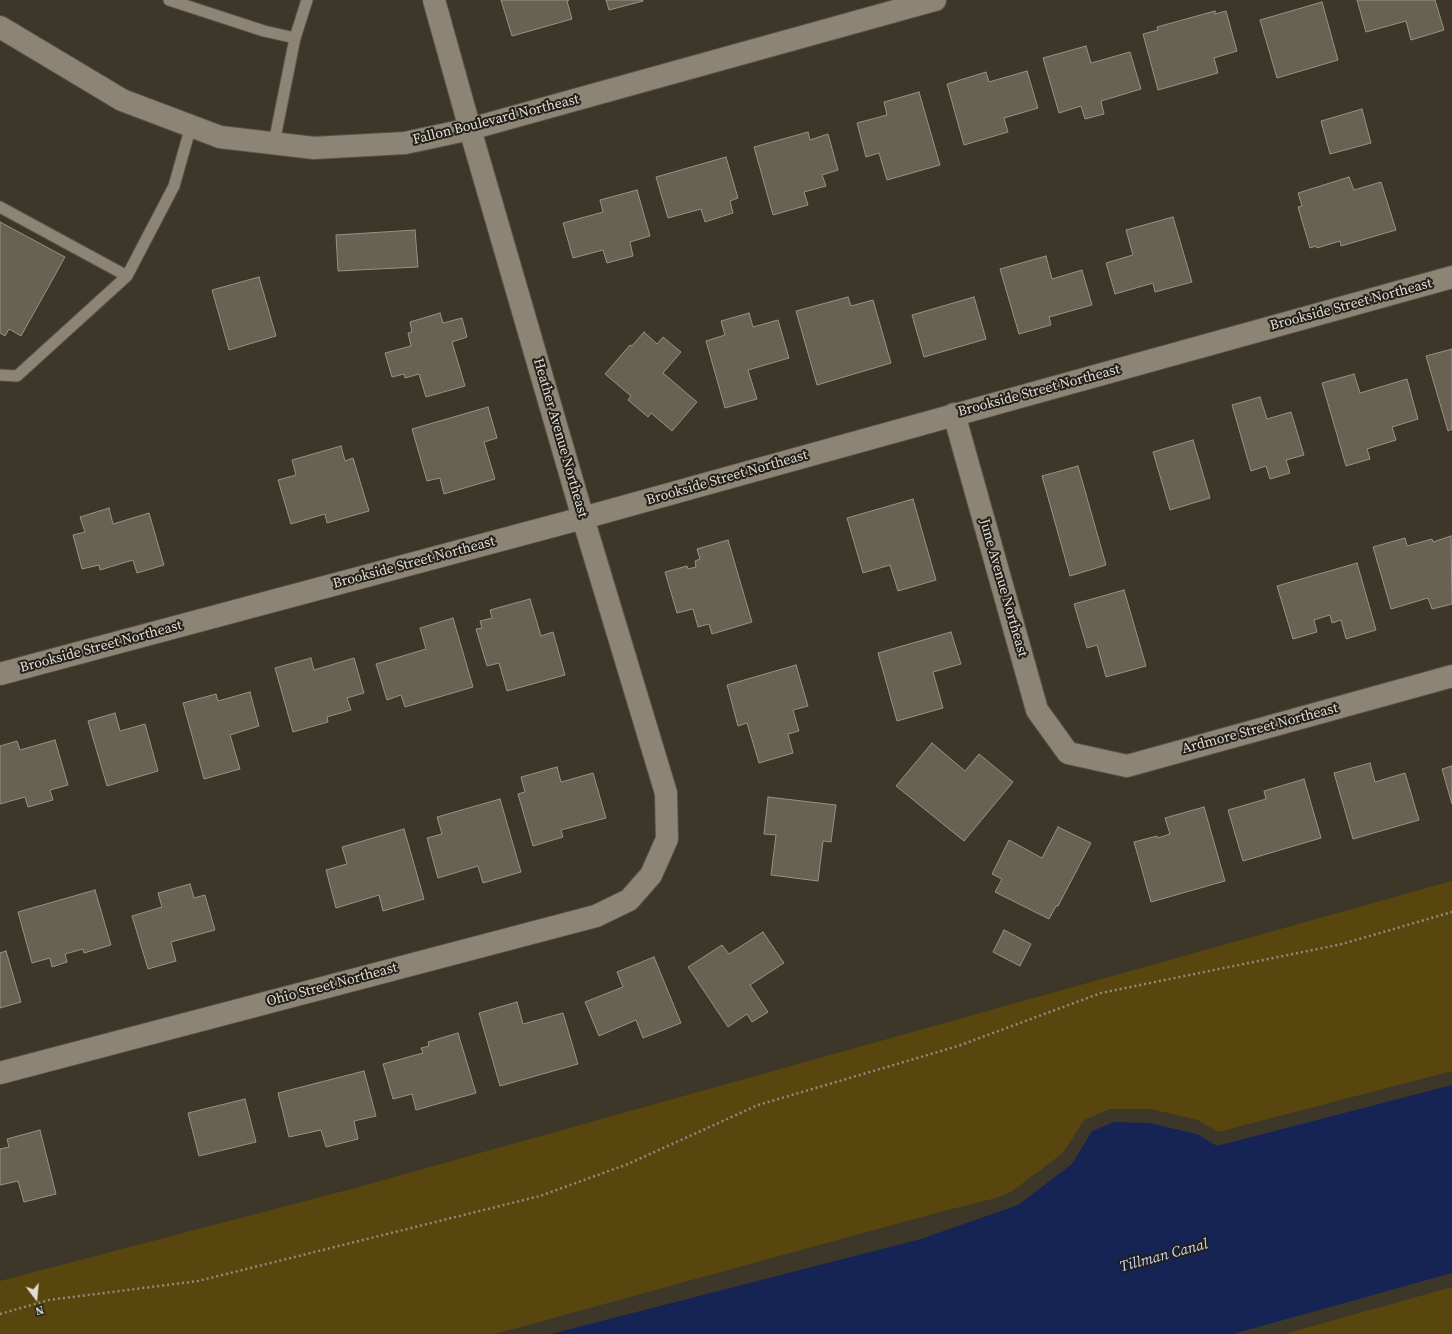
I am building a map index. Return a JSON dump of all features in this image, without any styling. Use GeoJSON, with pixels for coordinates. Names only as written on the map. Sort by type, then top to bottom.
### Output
{"type":"FeatureCollection","features":[{"type":"Feature","properties":{"kind":"street","name":"Heather Avenue Northeast"},"geometry":{"type":"LineString","coordinates":[[434,0],[583,518],[666,793],[667,839],[651,875]]}},
{"type":"Feature","properties":{"kind":"street","name":"Fallon Boulevard Northeast"},"geometry":{"type":"LineString","coordinates":[[2,34],[122,100],[220,137],[314,148],[406,142],[470,129],[935,0]]}},
{"type":"Feature","properties":{"kind":"street","name":"Brookside Street Northeast"},"geometry":{"type":"LineString","coordinates":[[0,674],[583,518],[1452,277]]}},
{"type":"Feature","properties":{"kind":"street","name":"June Avenue Northeast"},"geometry":{"type":"LineString","coordinates":[[954,414],[1037,710],[1068,753]]}},
{"type":"Feature","properties":{"kind":"street","name":"Ardmore Street Northeast"},"geometry":{"type":"LineString","coordinates":[[1068,753],[1127,766],[1452,676]]}},
{"type":"Feature","properties":{"kind":"street","name":"Ohio Street Northeast"},"geometry":{"type":"LineString","coordinates":[[0,1073],[596,916],[629,900],[651,875]]}},
{"type":"Feature","properties":{"kind":"lane"},"geometry":{"type":"LineString","coordinates":[[169,0],[264,31],[295,38]]}},
{"type":"Feature","properties":{"kind":"lane"},"geometry":{"type":"LineString","coordinates":[[274,143],[295,38],[307,0]]}},
{"type":"Feature","properties":{"kind":"lane"},"geometry":{"type":"LineString","coordinates":[[0,375],[17,376],[127,276],[174,186],[191,126]]}},
{"type":"Feature","properties":{"kind":"lane"},"geometry":{"type":"LineString","coordinates":[[0,207],[127,276]]}},
{"type":"Feature","properties":{"kind":"path"},"geometry":{"type":"LineString","coordinates":[[0,1314],[49,1300],[198,1281],[540,1196],[628,1164],[758,1105],[958,1046],[1101,994],[1342,944],[1452,912]]}},
{"type":"Feature","properties":{"kind":"shaded area"},"geometry":{"type":"Polygon","coordinates":[[[1452,881],[1452,1071],[1218,1132],[1198,1120],[1151,1109],[1110,1109],[1084,1120],[1063,1153],[1011,1192],[996,1198],[936,1213],[495,1334],[0,1334],[0,1281],[355,1188],[1452,881]]]}},
{"type":"Feature","properties":{"kind":"shaded area"},"geometry":{"type":"Polygon","coordinates":[[[1452,1287],[1452,1334],[1285,1334],[1452,1287]]]}},
{"type":"Feature","properties":{"kind":"water","name":"Tillman Canal"},"geometry":{"type":"Polygon","coordinates":[[[1452,1085],[1452,1273],[1233,1334],[551,1334],[921,1239],[1018,1205],[1072,1164],[1092,1131],[1114,1122],[1149,1123],[1197,1134],[1217,1146],[1452,1085]]]}},
{"type":"Feature","properties":{"kind":"building"},"geometry":{"type":"Polygon","coordinates":[[[501,0],[569,0],[567,1],[572,19],[512,36],[501,0]]]}},
{"type":"Feature","properties":{"kind":"building"},"geometry":{"type":"Polygon","coordinates":[[[606,0],[643,0],[643,1],[609,10],[606,0]]]}},
{"type":"Feature","properties":{"kind":"building"},"geometry":{"type":"Polygon","coordinates":[[[1357,0],[1435,0],[1444,30],[1411,40],[1406,21],[1366,32],[1357,0]]]}},
{"type":"Feature","properties":{"kind":"building"},"geometry":{"type":"Polygon","coordinates":[[[1322,2],[1338,60],[1277,78],[1260,20],[1322,2]]]}},
{"type":"Feature","properties":{"kind":"building"},"geometry":{"type":"Polygon","coordinates":[[[1215,11],[1215,14],[1226,11],[1237,51],[1214,58],[1218,73],[1158,90],[1143,34],[1158,30],[1157,27],[1215,11]]]}},
{"type":"Feature","properties":{"kind":"building"},"geometry":{"type":"Polygon","coordinates":[[[1086,46],[1091,63],[1130,52],[1141,89],[1101,101],[1104,114],[1085,119],[1081,106],[1059,113],[1043,58],[1086,46]]]}},
{"type":"Feature","properties":{"kind":"building"},"geometry":{"type":"Polygon","coordinates":[[[1027,71],[1038,108],[1004,118],[1008,132],[964,145],[947,84],[986,72],[989,82],[1027,71]]]}},
{"type":"Feature","properties":{"kind":"building"},"geometry":{"type":"Polygon","coordinates":[[[919,92],[940,165],[887,180],[879,153],[866,157],[857,123],[887,115],[884,102],[919,92]]]}},
{"type":"Feature","properties":{"kind":"building"},"geometry":{"type":"Polygon","coordinates":[[[1362,109],[1371,143],[1330,154],[1321,121],[1362,109]]]}},
{"type":"Feature","properties":{"kind":"building"},"geometry":{"type":"Polygon","coordinates":[[[808,132],[810,140],[828,134],[838,170],[822,175],[826,186],[804,192],[808,205],[773,215],[754,147],[808,132]]]}},
{"type":"Feature","properties":{"kind":"building"},"geometry":{"type":"Polygon","coordinates":[[[726,157],[738,198],[730,201],[733,213],[705,222],[701,209],[668,218],[656,177],[726,157]]]}},
{"type":"Feature","properties":{"kind":"building"},"geometry":{"type":"Polygon","coordinates":[[[1349,177],[1354,190],[1381,182],[1396,230],[1341,246],[1340,241],[1317,248],[1316,246],[1310,248],[1298,207],[1302,206],[1298,193],[1349,177]]]}},
{"type":"Feature","properties":{"kind":"building"},"geometry":{"type":"Polygon","coordinates":[[[637,190],[650,236],[630,242],[633,256],[607,263],[603,250],[573,258],[563,223],[603,212],[600,200],[637,190]]]}},
{"type":"Feature","properties":{"kind":"building"},"geometry":{"type":"Polygon","coordinates":[[[1173,217],[1192,282],[1155,292],[1153,283],[1115,294],[1106,263],[1133,255],[1126,230],[1173,217]]]}},
{"type":"Feature","properties":{"kind":"building"},"geometry":{"type":"Polygon","coordinates":[[[0,222],[65,257],[21,336],[9,329],[5,336],[0,333],[0,222]]]}},
{"type":"Feature","properties":{"kind":"building"},"geometry":{"type":"Polygon","coordinates":[[[415,230],[418,267],[338,271],[336,235],[415,230]]]}},
{"type":"Feature","properties":{"kind":"building"},"geometry":{"type":"Polygon","coordinates":[[[1046,256],[1052,279],[1082,270],[1092,305],[1049,317],[1051,325],[1019,334],[1000,269],[1046,256]]]}},
{"type":"Feature","properties":{"kind":"building"},"geometry":{"type":"Polygon","coordinates":[[[259,277],[276,336],[229,350],[212,290],[259,277]]]}},
{"type":"Feature","properties":{"kind":"building"},"geometry":{"type":"Polygon","coordinates":[[[848,297],[851,306],[873,300],[891,363],[817,385],[796,311],[848,297]]]}},
{"type":"Feature","properties":{"kind":"building"},"geometry":{"type":"Polygon","coordinates":[[[974,297],[986,339],[924,357],[912,315],[974,297]]]}},
{"type":"Feature","properties":{"kind":"building"},"geometry":{"type":"Polygon","coordinates":[[[440,313],[443,323],[462,318],[467,337],[452,342],[465,386],[426,397],[419,374],[405,378],[404,374],[392,377],[385,353],[411,346],[408,333],[412,332],[410,322],[440,313]]]}},
{"type":"Feature","properties":{"kind":"building"},"geometry":{"type":"Polygon","coordinates":[[[749,313],[753,327],[778,320],[789,358],[748,370],[757,399],[725,408],[706,341],[725,335],[721,321],[749,313]]]}},
{"type":"Feature","properties":{"kind":"building"},"geometry":{"type":"Polygon","coordinates":[[[644,332],[657,344],[663,337],[681,352],[663,373],[697,402],[672,431],[651,413],[648,417],[628,400],[631,396],[605,374],[630,345],[632,346],[644,332]]]}},
{"type":"Feature","properties":{"kind":"building"},"geometry":{"type":"Polygon","coordinates":[[[1452,349],[1452,429],[1448,431],[1426,356],[1452,349]]]}},
{"type":"Feature","properties":{"kind":"building"},"geometry":{"type":"Polygon","coordinates":[[[1354,374],[1360,393],[1407,379],[1418,419],[1392,427],[1396,440],[1367,449],[1370,459],[1346,466],[1322,383],[1354,374]]]}},
{"type":"Feature","properties":{"kind":"building"},"geometry":{"type":"Polygon","coordinates":[[[1260,397],[1267,419],[1291,412],[1304,455],[1286,460],[1290,473],[1270,479],[1266,466],[1251,471],[1232,405],[1260,397]]]}},
{"type":"Feature","properties":{"kind":"building"},"geometry":{"type":"Polygon","coordinates":[[[488,407],[497,438],[484,442],[495,479],[444,494],[440,478],[427,481],[412,429],[488,407]]]}},
{"type":"Feature","properties":{"kind":"building"},"geometry":{"type":"Polygon","coordinates":[[[1193,440],[1210,498],[1170,510],[1153,452],[1193,440]]]}},
{"type":"Feature","properties":{"kind":"building"},"geometry":{"type":"Polygon","coordinates":[[[341,446],[345,461],[353,458],[369,511],[327,523],[325,514],[291,524],[278,480],[296,475],[292,460],[341,446]]]}},
{"type":"Feature","properties":{"kind":"building"},"geometry":{"type":"Polygon","coordinates":[[[1078,466],[1106,565],[1070,576],[1042,476],[1078,466]]]}},
{"type":"Feature","properties":{"kind":"building"},"geometry":{"type":"Polygon","coordinates":[[[913,499],[936,580],[898,591],[890,565],[863,573],[847,518],[913,499]]]}},
{"type":"Feature","properties":{"kind":"building"},"geometry":{"type":"Polygon","coordinates":[[[109,508],[113,524],[149,513],[164,565],[137,573],[133,560],[100,570],[99,565],[82,569],[73,535],[85,532],[80,517],[109,508]]]}},
{"type":"Feature","properties":{"kind":"building"},"geometry":{"type":"Polygon","coordinates":[[[1451,536],[1452,604],[1432,609],[1428,598],[1391,609],[1373,547],[1405,538],[1407,546],[1432,539],[1433,542],[1451,536]]]}},
{"type":"Feature","properties":{"kind":"building"},"geometry":{"type":"Polygon","coordinates":[[[728,540],[752,622],[712,634],[709,624],[698,627],[693,609],[677,613],[665,572],[687,566],[688,569],[696,567],[695,561],[700,559],[697,549],[728,540]]]}},
{"type":"Feature","properties":{"kind":"building"},"geometry":{"type":"Polygon","coordinates":[[[1357,563],[1376,630],[1346,639],[1341,620],[1332,623],[1330,615],[1314,620],[1317,632],[1293,639],[1277,586],[1357,563]]]}},
{"type":"Feature","properties":{"kind":"building"},"geometry":{"type":"Polygon","coordinates":[[[1124,590],[1146,666],[1106,677],[1097,645],[1087,648],[1074,604],[1124,590]]]}},
{"type":"Feature","properties":{"kind":"building"},"geometry":{"type":"Polygon","coordinates":[[[530,599],[541,636],[553,632],[565,675],[507,691],[499,663],[487,666],[476,629],[482,628],[480,621],[492,618],[490,610],[530,599]]]}},
{"type":"Feature","properties":{"kind":"building"},"geometry":{"type":"Polygon","coordinates":[[[453,618],[473,687],[405,707],[401,695],[387,700],[376,664],[426,649],[420,628],[453,618]]]}},
{"type":"Feature","properties":{"kind":"building"},"geometry":{"type":"Polygon","coordinates":[[[951,632],[961,664],[933,672],[943,708],[897,721],[878,653],[951,632]]]}},
{"type":"Feature","properties":{"kind":"building"},"geometry":{"type":"Polygon","coordinates":[[[311,658],[314,670],[354,658],[364,693],[347,698],[351,710],[327,717],[328,722],[293,732],[275,668],[311,658]]]}},
{"type":"Feature","properties":{"kind":"building"},"geometry":{"type":"Polygon","coordinates":[[[796,665],[808,706],[793,710],[799,731],[788,734],[793,753],[759,763],[747,723],[738,726],[727,685],[796,665]]]}},
{"type":"Feature","properties":{"kind":"building"},"geometry":{"type":"Polygon","coordinates":[[[250,692],[259,726],[230,735],[240,769],[204,779],[183,703],[216,694],[218,701],[250,692]]]}},
{"type":"Feature","properties":{"kind":"building"},"geometry":{"type":"Polygon","coordinates":[[[115,713],[120,731],[145,724],[158,771],[107,786],[88,721],[115,713]]]}},
{"type":"Feature","properties":{"kind":"building"},"geometry":{"type":"Polygon","coordinates":[[[55,740],[68,785],[50,790],[53,800],[28,807],[25,797],[0,804],[0,746],[17,741],[20,750],[55,740]]]}},
{"type":"Feature","properties":{"kind":"building"},"geometry":{"type":"Polygon","coordinates":[[[932,743],[965,771],[979,754],[1013,782],[964,841],[896,786],[932,743]]]}},
{"type":"Feature","properties":{"kind":"building"},"geometry":{"type":"Polygon","coordinates":[[[1370,763],[1375,782],[1405,773],[1419,820],[1353,839],[1334,773],[1370,763]]]}},
{"type":"Feature","properties":{"kind":"building"},"geometry":{"type":"Polygon","coordinates":[[[1452,766],[1452,804],[1442,769],[1452,766]]]}},
{"type":"Feature","properties":{"kind":"building"},"geometry":{"type":"Polygon","coordinates":[[[557,767],[561,782],[593,773],[606,818],[561,830],[563,837],[533,846],[518,794],[525,792],[521,777],[557,767]]]}},
{"type":"Feature","properties":{"kind":"building"},"geometry":{"type":"Polygon","coordinates":[[[1304,779],[1321,838],[1243,861],[1228,810],[1266,799],[1264,791],[1304,779]]]}},
{"type":"Feature","properties":{"kind":"building"},"geometry":{"type":"Polygon","coordinates":[[[768,797],[836,805],[831,842],[823,841],[818,881],[771,875],[776,835],[764,834],[768,797]]]}},
{"type":"Feature","properties":{"kind":"building"},"geometry":{"type":"Polygon","coordinates":[[[500,799],[521,872],[483,883],[478,866],[438,878],[427,838],[442,834],[437,817],[500,799]]]}},
{"type":"Feature","properties":{"kind":"building"},"geometry":{"type":"Polygon","coordinates":[[[1204,807],[1225,881],[1151,902],[1134,842],[1157,836],[1158,838],[1170,834],[1165,818],[1204,807]]]}},
{"type":"Feature","properties":{"kind":"building"},"geometry":{"type":"Polygon","coordinates":[[[1058,827],[1091,843],[1058,906],[1056,906],[1049,919],[995,892],[1002,879],[992,874],[1009,840],[1042,858],[1058,827]]]}},
{"type":"Feature","properties":{"kind":"building"},"geometry":{"type":"Polygon","coordinates":[[[404,829],[424,899],[383,911],[379,895],[336,908],[326,870],[347,864],[342,847],[404,829]]]}},
{"type":"Feature","properties":{"kind":"building"},"geometry":{"type":"Polygon","coordinates":[[[190,884],[194,898],[205,895],[215,930],[171,942],[176,961],[148,969],[132,916],[162,907],[158,893],[190,884]]]}},
{"type":"Feature","properties":{"kind":"building"},"geometry":{"type":"Polygon","coordinates":[[[95,890],[111,945],[84,953],[83,949],[65,954],[67,962],[52,967],[50,958],[32,963],[18,912],[95,890]]]}},
{"type":"Feature","properties":{"kind":"building"},"geometry":{"type":"Polygon","coordinates":[[[1004,930],[1031,944],[1020,966],[993,952],[1004,930]]]}},
{"type":"Feature","properties":{"kind":"building"},"geometry":{"type":"Polygon","coordinates":[[[763,932],[784,963],[750,985],[768,1012],[752,1022],[747,1014],[728,1027],[688,967],[722,945],[729,954],[763,932]]]}},
{"type":"Feature","properties":{"kind":"building"},"geometry":{"type":"Polygon","coordinates":[[[6,951],[21,1002],[0,1008],[0,953],[6,951]]]}},
{"type":"Feature","properties":{"kind":"building"},"geometry":{"type":"Polygon","coordinates":[[[654,957],[681,1023],[643,1038],[636,1020],[599,1036],[585,1002],[623,987],[617,972],[654,957]]]}},
{"type":"Feature","properties":{"kind":"building"},"geometry":{"type":"Polygon","coordinates":[[[517,1002],[523,1024],[563,1013],[578,1064],[500,1086],[479,1013],[517,1002]]]}},
{"type":"Feature","properties":{"kind":"building"},"geometry":{"type":"Polygon","coordinates":[[[458,1033],[476,1093],[416,1110],[412,1094],[393,1099],[383,1064],[423,1053],[421,1048],[429,1046],[428,1042],[458,1033]]]}},
{"type":"Feature","properties":{"kind":"building"},"geometry":{"type":"Polygon","coordinates":[[[364,1071],[376,1116],[354,1121],[358,1139],[326,1147],[321,1130],[289,1137],[278,1093],[364,1071]]]}},
{"type":"Feature","properties":{"kind":"building"},"geometry":{"type":"Polygon","coordinates":[[[245,1099],[256,1142],[199,1156],[188,1113],[245,1099]]]}},
{"type":"Feature","properties":{"kind":"building"},"geometry":{"type":"Polygon","coordinates":[[[40,1130],[56,1194],[24,1202],[18,1181],[0,1185],[0,1149],[9,1147],[7,1139],[40,1130]]]}}]}
